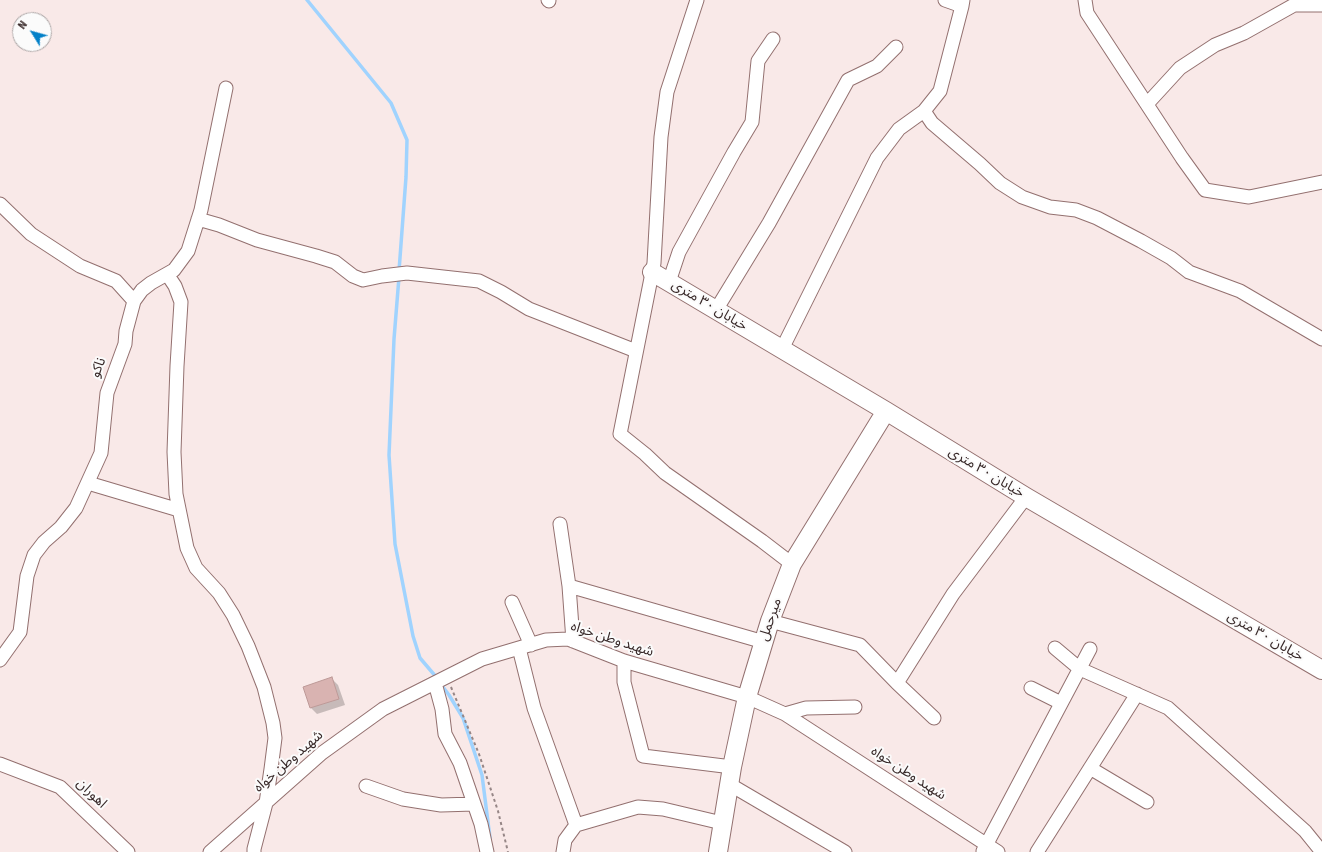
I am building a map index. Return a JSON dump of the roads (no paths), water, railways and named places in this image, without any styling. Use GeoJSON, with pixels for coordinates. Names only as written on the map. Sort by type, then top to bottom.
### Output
{"type":"FeatureCollection","features":[{"type":"Feature","properties":{"kind":"street"},"geometry":{"type":"LineString","coordinates":[[697,0],[667,92],[661,137],[654,263],[620,434],[645,454],[665,473],[762,541],[792,564]]}},
{"type":"Feature","properties":{"kind":"street"},"geometry":{"type":"LineString","coordinates":[[782,350],[877,158],[899,129],[924,111],[940,91],[963,3],[945,0]]}},
{"type":"Feature","properties":{"kind":"street"},"geometry":{"type":"LineString","coordinates":[[1085,0],[1087,13],[1182,158],[1205,190],[1249,197],[1322,182]]}},
{"type":"Feature","properties":{"kind":"street"},"geometry":{"type":"LineString","coordinates":[[1147,104],[1180,68],[1215,45],[1244,33],[1294,5],[1322,5]]}},
{"type":"Feature","properties":{"kind":"street"},"geometry":{"type":"LineString","coordinates":[[669,282],[679,252],[752,122],[758,61],[773,39]]}},
{"type":"Feature","properties":{"kind":"street"},"geometry":{"type":"LineString","coordinates":[[716,310],[769,223],[848,80],[876,66],[896,47]]}},
{"type":"Feature","properties":{"kind":"street","name":"ناکو"},"geometry":{"type":"LineString","coordinates":[[0,660],[20,632],[27,576],[34,555],[44,542],[61,527],[76,508],[101,453],[107,392],[125,344],[126,331],[134,301],[142,290],[151,283],[174,270],[188,251],[198,219],[226,88]]}},
{"type":"Feature","properties":{"kind":"street"},"geometry":{"type":"LineString","coordinates":[[924,111],[932,123],[1000,183],[1022,197],[1050,207],[1076,210],[1098,218],[1171,258],[1189,272],[1240,291],[1322,339]]}},
{"type":"Feature","properties":{"kind":"street"},"geometry":{"type":"LineString","coordinates":[[0,204],[31,234],[80,266],[116,281],[134,301]]}},
{"type":"Feature","properties":{"kind":"street"},"geometry":{"type":"LineString","coordinates":[[198,219],[219,225],[257,240],[335,262],[352,276],[363,280],[407,273],[479,281],[529,309],[636,351]]}},
{"type":"Feature","properties":{"kind":"street","name":"خیابان ۳۰ متری"},"geometry":{"type":"LineString","coordinates":[[652,272],[886,411],[1026,498],[1322,670]]}},
{"type":"Feature","properties":{"kind":"street"},"geometry":{"type":"LineString","coordinates":[[167,274],[175,286],[181,302],[174,452],[176,494],[187,548],[196,568],[219,593],[233,615],[248,646],[264,687],[273,723],[275,738],[266,803],[254,852]]}},
{"type":"Feature","properties":{"kind":"street","name":"میرحمل"},"geometry":{"type":"LineString","coordinates":[[718,852],[730,776],[747,697],[770,621],[792,564],[886,411]]}},
{"type":"Feature","properties":{"kind":"street"},"geometry":{"type":"LineString","coordinates":[[88,483],[179,510]]}},
{"type":"Feature","properties":{"kind":"street"},"geometry":{"type":"LineString","coordinates":[[897,683],[953,594],[1026,498]]}},
{"type":"Feature","properties":{"kind":"street"},"geometry":{"type":"LineString","coordinates":[[560,524],[569,586],[573,641]]}},
{"type":"Feature","properties":{"kind":"street"},"geometry":{"type":"LineString","coordinates":[[569,586],[764,642]]}},
{"type":"Feature","properties":{"kind":"street"},"geometry":{"type":"LineString","coordinates":[[512,602],[525,646],[534,708],[576,825]]}},
{"type":"Feature","properties":{"kind":"street"},"geometry":{"type":"LineString","coordinates":[[770,621],[860,645],[934,718]]}},
{"type":"Feature","properties":{"kind":"street"},"geometry":{"type":"LineString","coordinates":[[0,639],[9,649]]}},
{"type":"Feature","properties":{"kind":"street","name":"شهید وطن خواه"},"geometry":{"type":"LineString","coordinates":[[210,852],[322,753],[383,709],[482,659],[546,640],[568,639],[624,662],[747,697],[785,714],[985,848],[998,852]]}},
{"type":"Feature","properties":{"kind":"street"},"geometry":{"type":"LineString","coordinates":[[1055,648],[1080,669],[1168,708],[1305,832],[1322,852]]}},
{"type":"Feature","properties":{"kind":"street"},"geometry":{"type":"LineString","coordinates":[[985,848],[1090,649]]}},
{"type":"Feature","properties":{"kind":"street"},"geometry":{"type":"LineString","coordinates":[[624,662],[624,682],[643,756],[730,776],[845,852]]}},
{"type":"Feature","properties":{"kind":"street"},"geometry":{"type":"LineString","coordinates":[[435,683],[442,709],[445,734],[460,763],[481,824],[487,852]]}},
{"type":"Feature","properties":{"kind":"street"},"geometry":{"type":"LineString","coordinates":[[1031,688],[1061,703]]}},
{"type":"Feature","properties":{"kind":"street"},"geometry":{"type":"LineString","coordinates":[[1037,852],[1137,694]]}},
{"type":"Feature","properties":{"kind":"street"},"geometry":{"type":"LineString","coordinates":[[785,714],[806,708],[855,707]]}},
{"type":"Feature","properties":{"kind":"street","name":"اهوران"},"geometry":{"type":"LineString","coordinates":[[0,764],[60,787],[128,852]]}},
{"type":"Feature","properties":{"kind":"street"},"geometry":{"type":"LineString","coordinates":[[1090,768],[1147,802]]}},
{"type":"Feature","properties":{"kind":"street"},"geometry":{"type":"LineString","coordinates":[[366,786],[403,800],[441,805],[474,804]]}},
{"type":"Feature","properties":{"kind":"street"},"geometry":{"type":"LineString","coordinates":[[563,852],[564,840],[576,825],[638,807],[663,809],[722,824]]}},
{"type":"Feature","properties":{"kind":"waterway"},"geometry":{"type":"LineString","coordinates":[[307,0],[391,103],[407,140],[406,177],[399,271]]}},
{"type":"Feature","properties":{"kind":"waterway"},"geometry":{"type":"LineString","coordinates":[[399,277],[394,339],[389,455],[395,544],[413,636],[420,658],[437,678]]}},
{"type":"Feature","properties":{"kind":"waterway"},"geometry":{"type":"LineString","coordinates":[[440,683],[463,718],[482,775],[490,838]]}}]}
